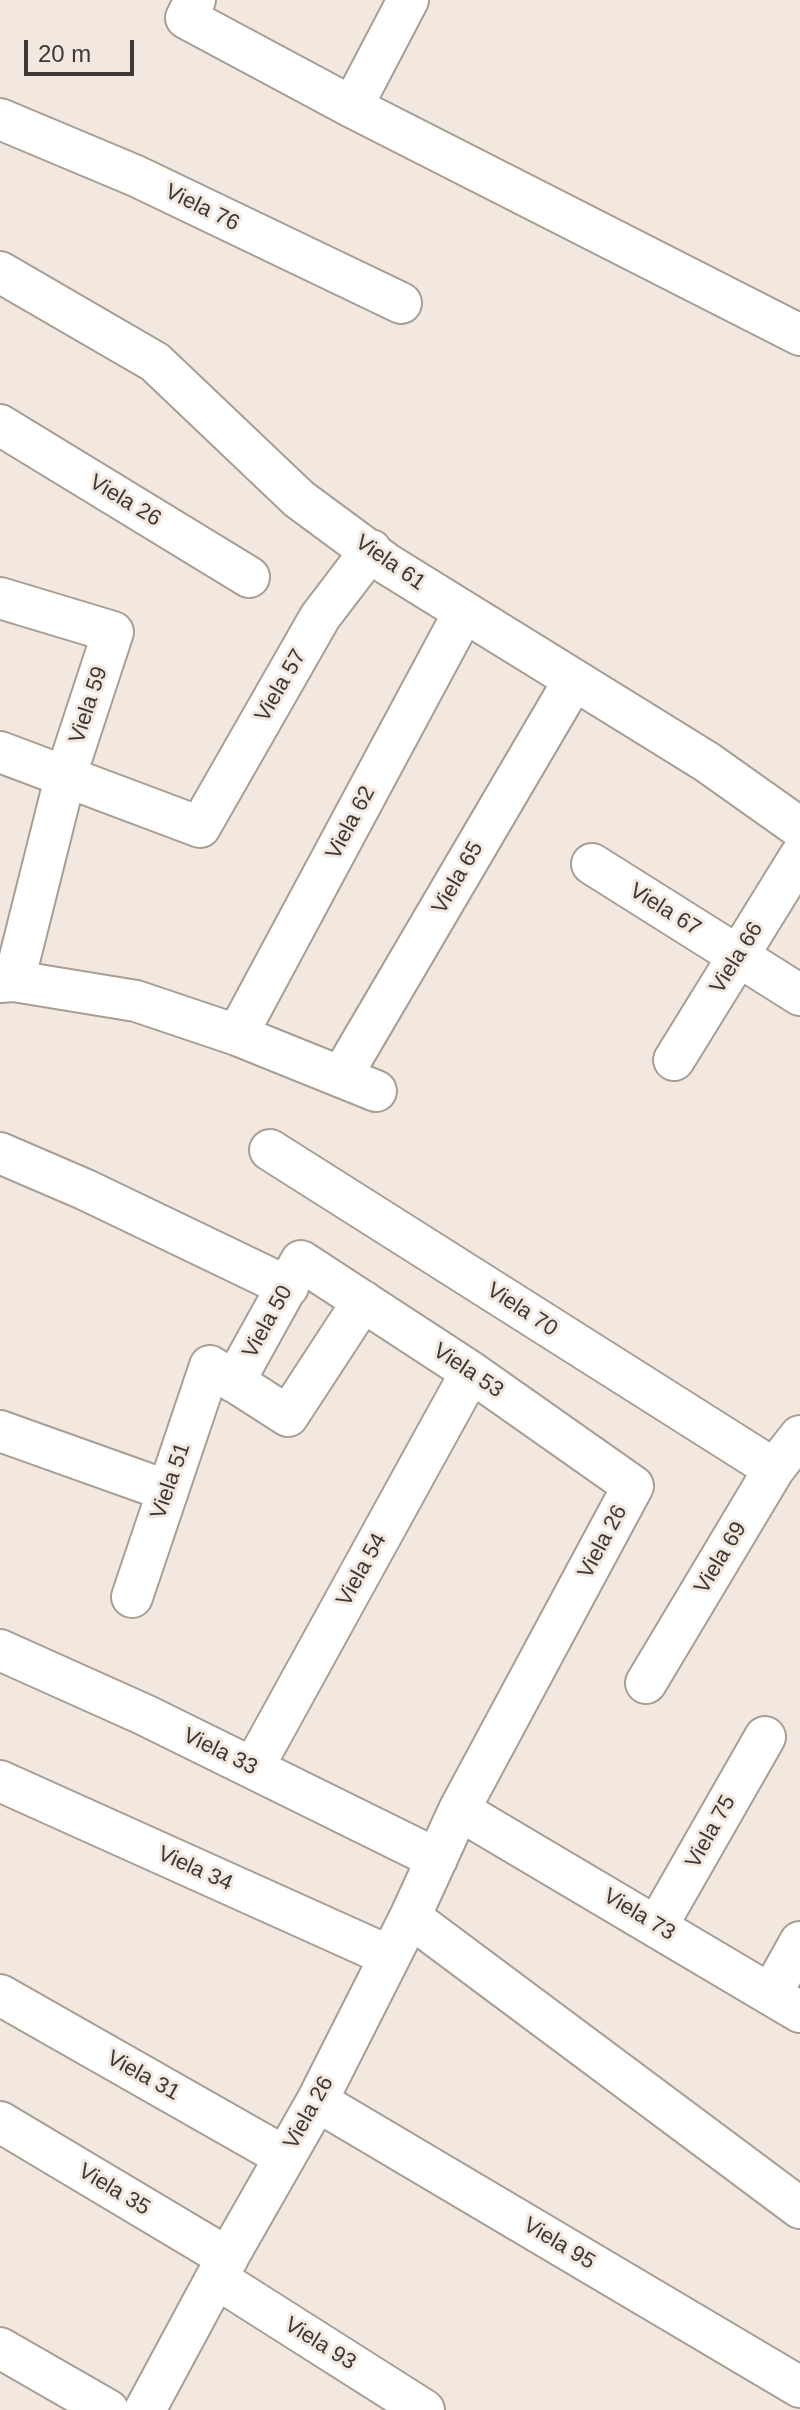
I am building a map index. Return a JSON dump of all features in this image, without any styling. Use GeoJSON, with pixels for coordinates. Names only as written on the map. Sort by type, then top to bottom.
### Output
{"type":"FeatureCollection","features":[{"type":"Feature","properties":{"kind":"street"},"geometry":{"type":"LineString","coordinates":[[352,107],[408,0]]}},
{"type":"Feature","properties":{"kind":"street"},"geometry":{"type":"LineString","coordinates":[[190,9],[352,107],[800,335]]}},
{"type":"Feature","properties":{"kind":"street","name":"Viela 76"},"geometry":{"type":"LineString","coordinates":[[0,119],[136,176],[401,303]]}},
{"type":"Feature","properties":{"kind":"street","name":"Viela 61"},"geometry":{"type":"LineString","coordinates":[[0,272],[155,362],[299,499],[387,564],[707,762],[800,828]]}},
{"type":"Feature","properties":{"kind":"street","name":"Viela 26"},"geometry":{"type":"LineString","coordinates":[[0,425],[249,577]]}},
{"type":"Feature","properties":{"kind":"street","name":"Viela 57"},"geometry":{"type":"LineString","coordinates":[[65,778],[200,827],[320,617],[371,550]]}},
{"type":"Feature","properties":{"kind":"street","name":"Viela 59"},"geometry":{"type":"LineString","coordinates":[[0,598],[113,632],[65,778],[7,981]]}},
{"type":"Feature","properties":{"kind":"street","name":"Viela 62"},"geometry":{"type":"LineString","coordinates":[[237,1035],[464,612]]}},
{"type":"Feature","properties":{"kind":"street","name":"Viela 65"},"geometry":{"type":"LineString","coordinates":[[237,1035],[358,1084],[574,680]]}},
{"type":"Feature","properties":{"kind":"street"},"geometry":{"type":"LineString","coordinates":[[0,752],[65,778]]}},
{"type":"Feature","properties":{"kind":"street","name":"Viela 66"},"geometry":{"type":"LineString","coordinates":[[674,1060],[800,856]]}},
{"type":"Feature","properties":{"kind":"street","name":"Viela 67"},"geometry":{"type":"LineString","coordinates":[[592,864],[800,995]]}},
{"type":"Feature","properties":{"kind":"street"},"geometry":{"type":"LineString","coordinates":[[7,981],[136,1001],[237,1035]]}},
{"type":"Feature","properties":{"kind":"street","name":"Viela 70"},"geometry":{"type":"LineString","coordinates":[[270,1150],[774,1469]]}},
{"type":"Feature","properties":{"kind":"street","name":"Viela 53"},"geometry":{"type":"LineString","coordinates":[[0,1153],[363,1301],[471,1372],[633,1486]]}},
{"type":"Feature","properties":{"kind":"street","name":"Viela 50"},"geometry":{"type":"LineString","coordinates":[[222,1374],[294,1274]]}},
{"type":"Feature","properties":{"kind":"street"},"geometry":{"type":"LineString","coordinates":[[222,1374],[288,1416],[363,1301]]}},
{"type":"Feature","properties":{"kind":"street","name":"Viela 54"},"geometry":{"type":"LineString","coordinates":[[253,1768],[471,1372]]}},
{"type":"Feature","properties":{"kind":"street","name":"Viela 51"},"geometry":{"type":"LineString","coordinates":[[132,1597],[168,1491],[222,1374]]}},
{"type":"Feature","properties":{"kind":"street"},"geometry":{"type":"LineString","coordinates":[[0,1431],[168,1491]]}},
{"type":"Feature","properties":{"kind":"street","name":"Viela 69"},"geometry":{"type":"LineString","coordinates":[[646,1683],[774,1469],[800,1436]]}},
{"type":"Feature","properties":{"kind":"street","name":"Viela 26"},"geometry":{"type":"LineString","coordinates":[[145,2410],[317,2101],[437,1859],[468,1814],[633,1486]]}},
{"type":"Feature","properties":{"kind":"street","name":"Viela 33"},"geometry":{"type":"LineString","coordinates":[[0,1650],[145,1715],[437,1859]]}},
{"type":"Feature","properties":{"kind":"street","name":"Viela 75"},"geometry":{"type":"LineString","coordinates":[[657,1926],[765,1737]]}},
{"type":"Feature","properties":{"kind":"street","name":"Viela 34"},"geometry":{"type":"LineString","coordinates":[[0,1781],[389,1956]]}},
{"type":"Feature","properties":{"kind":"street","name":"Viela 73"},"geometry":{"type":"LineString","coordinates":[[468,1814],[785,2003]]}},
{"type":"Feature","properties":{"kind":"street"},"geometry":{"type":"LineString","coordinates":[[410,1917],[800,2208]]}},
{"type":"Feature","properties":{"kind":"street"},"geometry":{"type":"LineString","coordinates":[[785,2003],[800,1942]]}},
{"type":"Feature","properties":{"kind":"street","name":"Viela 31"},"geometry":{"type":"LineString","coordinates":[[0,1995],[285,2157]]}},
{"type":"Feature","properties":{"kind":"street","name":"Viela 95"},"geometry":{"type":"LineString","coordinates":[[317,2101],[800,2387]]}},
{"type":"Feature","properties":{"kind":"street","name":"Viela 35"},"geometry":{"type":"LineString","coordinates":[[0,2122],[222,2268]]}},
{"type":"Feature","properties":{"kind":"street","name":"Viela 93"},"geometry":{"type":"LineString","coordinates":[[222,2268],[424,2410]]}},
{"type":"Feature","properties":{"kind":"street"},"geometry":{"type":"LineString","coordinates":[[0,2348],[108,2410]]}}]}
